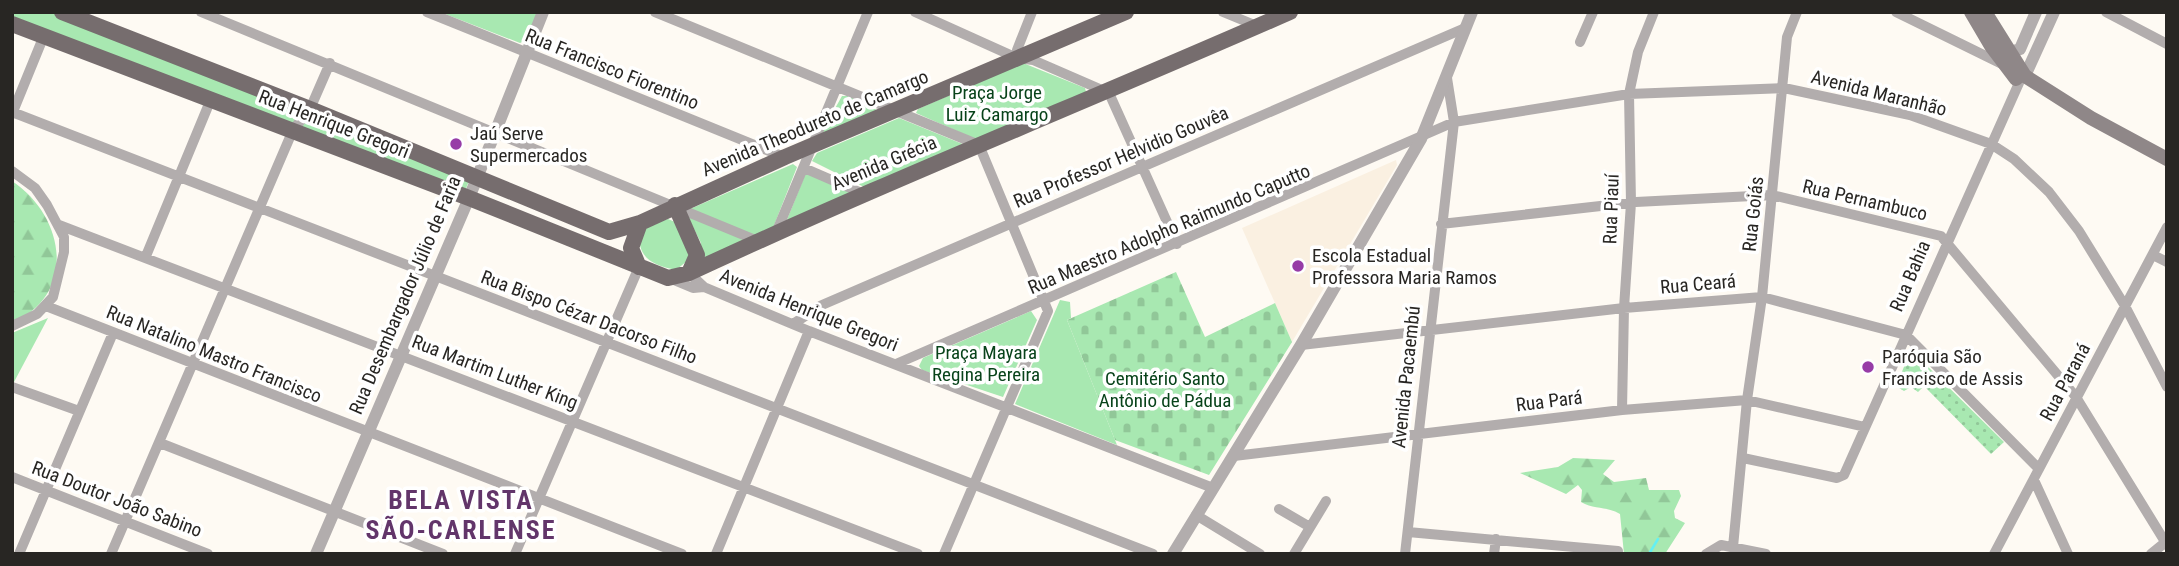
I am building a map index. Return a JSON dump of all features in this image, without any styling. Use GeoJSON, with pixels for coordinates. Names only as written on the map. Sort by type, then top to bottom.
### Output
{"type":"FeatureCollection","features":[{"type":"Feature","properties":{"kind":"main road","name":"Rua Henrique Gregori"},"geometry":{"type":"LineString","coordinates":[[62,12],[310,109],[609,232],[640,223]]}},
{"type":"Feature","properties":{"kind":"main road","name":"Avenida Theodureto de Camargo"},"geometry":{"type":"LineString","coordinates":[[675,205],[1126,12]]}},
{"type":"Feature","properties":{"kind":"main road","name":"Avenida Grécia"},"geometry":{"type":"LineString","coordinates":[[689,273],[864,194],[1109,93],[1290,12]]}},
{"type":"Feature","properties":{"kind":"main road"},"geometry":{"type":"LineString","coordinates":[[1971,12],[2011,56]]}},
{"type":"Feature","properties":{"kind":"main road"},"geometry":{"type":"LineString","coordinates":[[1985,12],[2022,79],[2167,159]]}},
{"type":"Feature","properties":{"kind":"main road","name":"Rua Henrique Gregori"},"geometry":{"type":"LineString","coordinates":[[17,21],[43,38],[293,130],[639,267]]}},
{"type":"Feature","properties":{"kind":"main road"},"geometry":{"type":"LineString","coordinates":[[77,49],[82,38],[82,21]]}},
{"type":"Feature","properties":{"kind":"main road"},"geometry":{"type":"LineString","coordinates":[[675,205],[697,255],[689,273],[668,278],[639,267],[631,248],[640,223],[675,205]]}},
{"type":"Feature","properties":{"kind":"street","name":"Rua Francisco Fiorentino"},"geometry":{"type":"LineString","coordinates":[[427,12],[785,157]]}},
{"type":"Feature","properties":{"kind":"street","name":"Rua Desembargador Júlio de Faria"},"geometry":{"type":"LineString","coordinates":[[316,554],[469,198],[543,12]]}},
{"type":"Feature","properties":{"kind":"street"},"geometry":{"type":"LineString","coordinates":[[776,233],[868,12]]}},
{"type":"Feature","properties":{"kind":"street"},"geometry":{"type":"LineString","coordinates":[[915,12],[1017,58],[1033,60],[1109,93],[1177,244]]}},
{"type":"Feature","properties":{"kind":"street"},"geometry":{"type":"LineString","coordinates":[[1017,58],[1017,50],[1032,12]]}},
{"type":"Feature","properties":{"kind":"street"},"geometry":{"type":"LineString","coordinates":[[1223,12],[1257,26]]}},
{"type":"Feature","properties":{"kind":"street"},"geometry":{"type":"LineString","coordinates":[[1173,554],[1301,345],[1421,139],[1472,12]]}},
{"type":"Feature","properties":{"kind":"street"},"geometry":{"type":"LineString","coordinates":[[1580,42],[1593,12]]}},
{"type":"Feature","properties":{"kind":"street","name":"Rua Piauí"},"geometry":{"type":"LineString","coordinates":[[1622,410],[1630,203],[1629,94],[1639,52],[1654,12]]}},
{"type":"Feature","properties":{"kind":"street","name":"Rua Goiás"},"geometry":{"type":"LineString","coordinates":[[1733,547],[1747,400],[1762,296],[1787,37],[1797,12]]}},
{"type":"Feature","properties":{"kind":"street"},"geometry":{"type":"LineString","coordinates":[[1896,12],[2011,56],[2034,57]]}},
{"type":"Feature","properties":{"kind":"street"},"geometry":{"type":"LineString","coordinates":[[2011,56],[2036,12]]}},
{"type":"Feature","properties":{"kind":"street","name":"Rua Bahia"},"geometry":{"type":"LineString","coordinates":[[1743,458],[1832,477],[1844,475],[1947,240],[2054,12]]}},
{"type":"Feature","properties":{"kind":"street"},"geometry":{"type":"LineString","coordinates":[[2106,12],[2167,44]]}},
{"type":"Feature","properties":{"kind":"street"},"geometry":{"type":"LineString","coordinates":[[206,13],[758,241]]}},
{"type":"Feature","properties":{"kind":"street"},"geometry":{"type":"LineString","coordinates":[[659,13],[979,145],[1046,301],[1048,312],[944,554]]}},
{"type":"Feature","properties":{"kind":"street","name":"Rua Professor Helvidio Gouvêa"},"geometry":{"type":"LineString","coordinates":[[793,324],[822,305],[1465,28]]}},
{"type":"Feature","properties":{"kind":"street"},"geometry":{"type":"LineString","coordinates":[[12,113],[43,38]]}},
{"type":"Feature","properties":{"kind":"street"},"geometry":{"type":"LineString","coordinates":[[111,554],[293,130],[310,109],[330,63]]}},
{"type":"Feature","properties":{"kind":"street","name":"Avenida Pacaembú"},"geometry":{"type":"LineString","coordinates":[[1405,554],[1428,330],[1454,122],[1447,78]]}},
{"type":"Feature","properties":{"kind":"street","name":"Avenida Maranhão"},"geometry":{"type":"LineString","coordinates":[[1454,122],[1629,94],[1784,88],[1910,115],[1991,144],[2035,177],[2063,208],[2125,306],[2167,387]]}},
{"type":"Feature","properties":{"kind":"street"},"geometry":{"type":"LineString","coordinates":[[146,256],[211,99]]}},
{"type":"Feature","properties":{"kind":"street","name":"Rua Bispo Cézar Dacorso Filho"},"geometry":{"type":"LineString","coordinates":[[12,113],[1153,554]]}},
{"type":"Feature","properties":{"kind":"street","name":"Rua Maestro Adolpho Raimundo Caputto"},"geometry":{"type":"LineString","coordinates":[[896,364],[1421,139],[1454,122]]}},
{"type":"Feature","properties":{"kind":"street"},"geometry":{"type":"LineString","coordinates":[[804,168],[864,194]]}},
{"type":"Feature","properties":{"kind":"street"},"geometry":{"type":"LineString","coordinates":[[12,170],[35,188],[64,237],[59,280],[46,306],[12,326]]}},
{"type":"Feature","properties":{"kind":"street","name":"Rua Pernambuco"},"geometry":{"type":"LineString","coordinates":[[1441,224],[1630,203],[1772,195],[1941,236],[2076,397],[2166,543]]}},
{"type":"Feature","properties":{"kind":"street","name":"Rua Martim Luther King"},"geometry":{"type":"LineString","coordinates":[[59,225],[225,286],[918,554]]}},
{"type":"Feature","properties":{"kind":"street","name":"Rua Paraná"},"geometry":{"type":"LineString","coordinates":[[1994,554],[2167,227]]}},
{"type":"Feature","properties":{"kind":"street"},"geometry":{"type":"LineString","coordinates":[[2153,255],[2167,262]]}},
{"type":"Feature","properties":{"kind":"street"},"geometry":{"type":"LineString","coordinates":[[515,554],[639,267]]}},
{"type":"Feature","properties":{"kind":"street"},"geometry":{"type":"LineString","coordinates":[[689,273],[704,287]]}},
{"type":"Feature","properties":{"kind":"street"},"geometry":{"type":"LineString","coordinates":[[668,278],[693,288],[704,287]]}},
{"type":"Feature","properties":{"kind":"street","name":"Avenida Henrique Gregori"},"geometry":{"type":"LineString","coordinates":[[704,287],[809,331],[1213,488]]}},
{"type":"Feature","properties":{"kind":"street","name":"Rua Ceará"},"geometry":{"type":"LineString","coordinates":[[1301,345],[1624,308],[1762,296],[1906,335]]}},
{"type":"Feature","properties":{"kind":"street","name":"Rua Natalino Mastro Francisco"},"geometry":{"type":"LineString","coordinates":[[46,306],[682,554]]}},
{"type":"Feature","properties":{"kind":"street"},"geometry":{"type":"LineString","coordinates":[[716,554],[809,331]]}},
{"type":"Feature","properties":{"kind":"street"},"geometry":{"type":"LineString","coordinates":[[19,554],[113,333]]}},
{"type":"Feature","properties":{"kind":"street"},"geometry":{"type":"LineString","coordinates":[[1906,335],[2039,469]]}},
{"type":"Feature","properties":{"kind":"street"},"geometry":{"type":"LineString","coordinates":[[12,387],[79,411]]}},
{"type":"Feature","properties":{"kind":"street","name":"Rua Pará"},"geometry":{"type":"LineString","coordinates":[[1234,456],[1622,410],[1747,400],[1865,427]]}},
{"type":"Feature","properties":{"kind":"street"},"geometry":{"type":"LineString","coordinates":[[160,443],[443,554]]}},
{"type":"Feature","properties":{"kind":"street","name":"Rua Doutor João Sabino"},"geometry":{"type":"LineString","coordinates":[[12,477],[208,554]]}},
{"type":"Feature","properties":{"kind":"street"},"geometry":{"type":"LineString","coordinates":[[2034,480],[2068,554]]}},
{"type":"Feature","properties":{"kind":"street"},"geometry":{"type":"LineString","coordinates":[[1294,554],[1326,501]]}},
{"type":"Feature","properties":{"kind":"street"},"geometry":{"type":"LineString","coordinates":[[1279,509],[1310,527]]}},
{"type":"Feature","properties":{"kind":"street"},"geometry":{"type":"LineString","coordinates":[[1196,515],[1260,554]]}},
{"type":"Feature","properties":{"kind":"street"},"geometry":{"type":"LineString","coordinates":[[1408,532],[1618,551]]}},
{"type":"Feature","properties":{"kind":"street"},"geometry":{"type":"LineString","coordinates":[[1494,554],[1496,539]]}},
{"type":"Feature","properties":{"kind":"street"},"geometry":{"type":"LineString","coordinates":[[2151,554],[2166,543]]}},
{"type":"Feature","properties":{"kind":"street"},"geometry":{"type":"LineString","coordinates":[[1706,554],[1721,545],[1766,554]]}},
{"type":"Feature","properties":{"kind":"shaded area","name":"Escola Estadual Professora Maria Ramos"},"geometry":{"type":"Polygon","coordinates":[[[1396,160],[1397,165],[1292,342],[1242,228],[1396,160]]]}},
{"type":"Feature","properties":{"kind":"green space"},"geometry":{"type":"Polygon","coordinates":[[[12,12],[52,12],[469,181],[461,201],[12,19],[12,12]]]}},
{"type":"Feature","properties":{"kind":"green space"},"geometry":{"type":"Polygon","coordinates":[[[440,12],[538,12],[526,40],[520,43],[440,12]]]}},
{"type":"Feature","properties":{"kind":"green space","name":"Praça Jorge Luiz Camargo"},"geometry":{"type":"Polygon","coordinates":[[[1023,63],[1085,88],[1086,92],[977,140],[916,113],[918,109],[1023,63]]]}},
{"type":"Feature","properties":{"kind":"green space"},"geometry":{"type":"Polygon","coordinates":[[[842,96],[849,96],[877,110],[816,142],[842,96]]]}},
{"type":"Feature","properties":{"kind":"green space","name":"Praça Jorge Luiz Camargo"},"geometry":{"type":"Polygon","coordinates":[[[899,118],[965,145],[864,187],[812,161],[817,153],[899,118]]]}},
{"type":"Feature","properties":{"kind":"green space"},"geometry":{"type":"Polygon","coordinates":[[[793,164],[797,167],[773,228],[756,237],[690,209],[793,164]]]}},
{"type":"Feature","properties":{"kind":"green space"},"geometry":{"type":"Polygon","coordinates":[[[806,173],[853,192],[784,227],[805,175],[806,173]]]}},
{"type":"Feature","properties":{"kind":"green space"},"geometry":{"type":"Polygon","coordinates":[[[12,181],[30,196],[44,214],[53,234],[57,254],[55,275],[47,294],[33,310],[12,323],[12,181]]]}},
{"type":"Feature","properties":{"kind":"green space"},"geometry":{"type":"Polygon","coordinates":[[[685,211],[749,240],[701,264],[701,243],[685,211]]]}},
{"type":"Feature","properties":{"kind":"green space"},"geometry":{"type":"Polygon","coordinates":[[[668,219],[675,222],[691,247],[687,261],[676,270],[649,260],[640,243],[639,235],[652,223],[668,219]]]}},
{"type":"Feature","properties":{"kind":"green space","name":"Cemitério Santo Antônio de Pádua"},"geometry":{"type":"Polygon","coordinates":[[[1176,272],[1205,337],[1275,303],[1292,342],[1209,475],[1115,440],[1067,320],[1176,272]]]}},
{"type":"Feature","properties":{"kind":"green space"},"geometry":{"type":"Polygon","coordinates":[[[1060,300],[1070,302],[1071,318],[1067,320],[1117,445],[1015,404],[1060,300]]]}},
{"type":"Feature","properties":{"kind":"green space","name":"Praça Mayara Regina Pereira"},"geometry":{"type":"Polygon","coordinates":[[[1031,311],[1037,320],[1003,397],[922,370],[919,366],[923,358],[1031,311]]]}},
{"type":"Feature","properties":{"kind":"green space"},"geometry":{"type":"Polygon","coordinates":[[[48,318],[14,382],[12,381],[12,333],[48,318]]]}},
{"type":"Feature","properties":{"kind":"green space"},"geometry":{"type":"Polygon","coordinates":[[[1911,350],[2004,442],[1991,454],[1924,386],[1918,392],[1911,387],[1904,391],[1896,386],[1911,350]]]}},
{"type":"Feature","properties":{"kind":"green space"},"geometry":{"type":"Polygon","coordinates":[[[1573,458],[1615,460],[1603,474],[1614,482],[1646,478],[1649,490],[1679,490],[1681,496],[1674,511],[1675,518],[1685,523],[1665,554],[1624,554],[1620,514],[1581,502],[1582,490],[1578,485],[1566,494],[1520,473],[1558,467],[1573,458]]]}},
{"type":"Feature","properties":{"kind":"waterway"},"geometry":{"type":"LineString","coordinates":[[1649,554],[1658,539]]}},
{"type":"Feature","properties":{"kind":"place","name":"Jaú Serve Supermercados"},"geometry":{"type":"Point","coordinates":[456,144]}},
{"type":"Feature","properties":{"kind":"place","name":"Escola Estadual Professora Maria Ramos"},"geometry":{"type":"Point","coordinates":[1298,266]}},
{"type":"Feature","properties":{"kind":"place","name":"Paróquia São Francisco de Assis"},"geometry":{"type":"Point","coordinates":[1868,367]}},
{"type":"Feature","properties":{"kind":"district","name":"BELA VISTA SÃO-CARLENSE"},"geometry":{"type":"Point","coordinates":[461,515]}}]}
